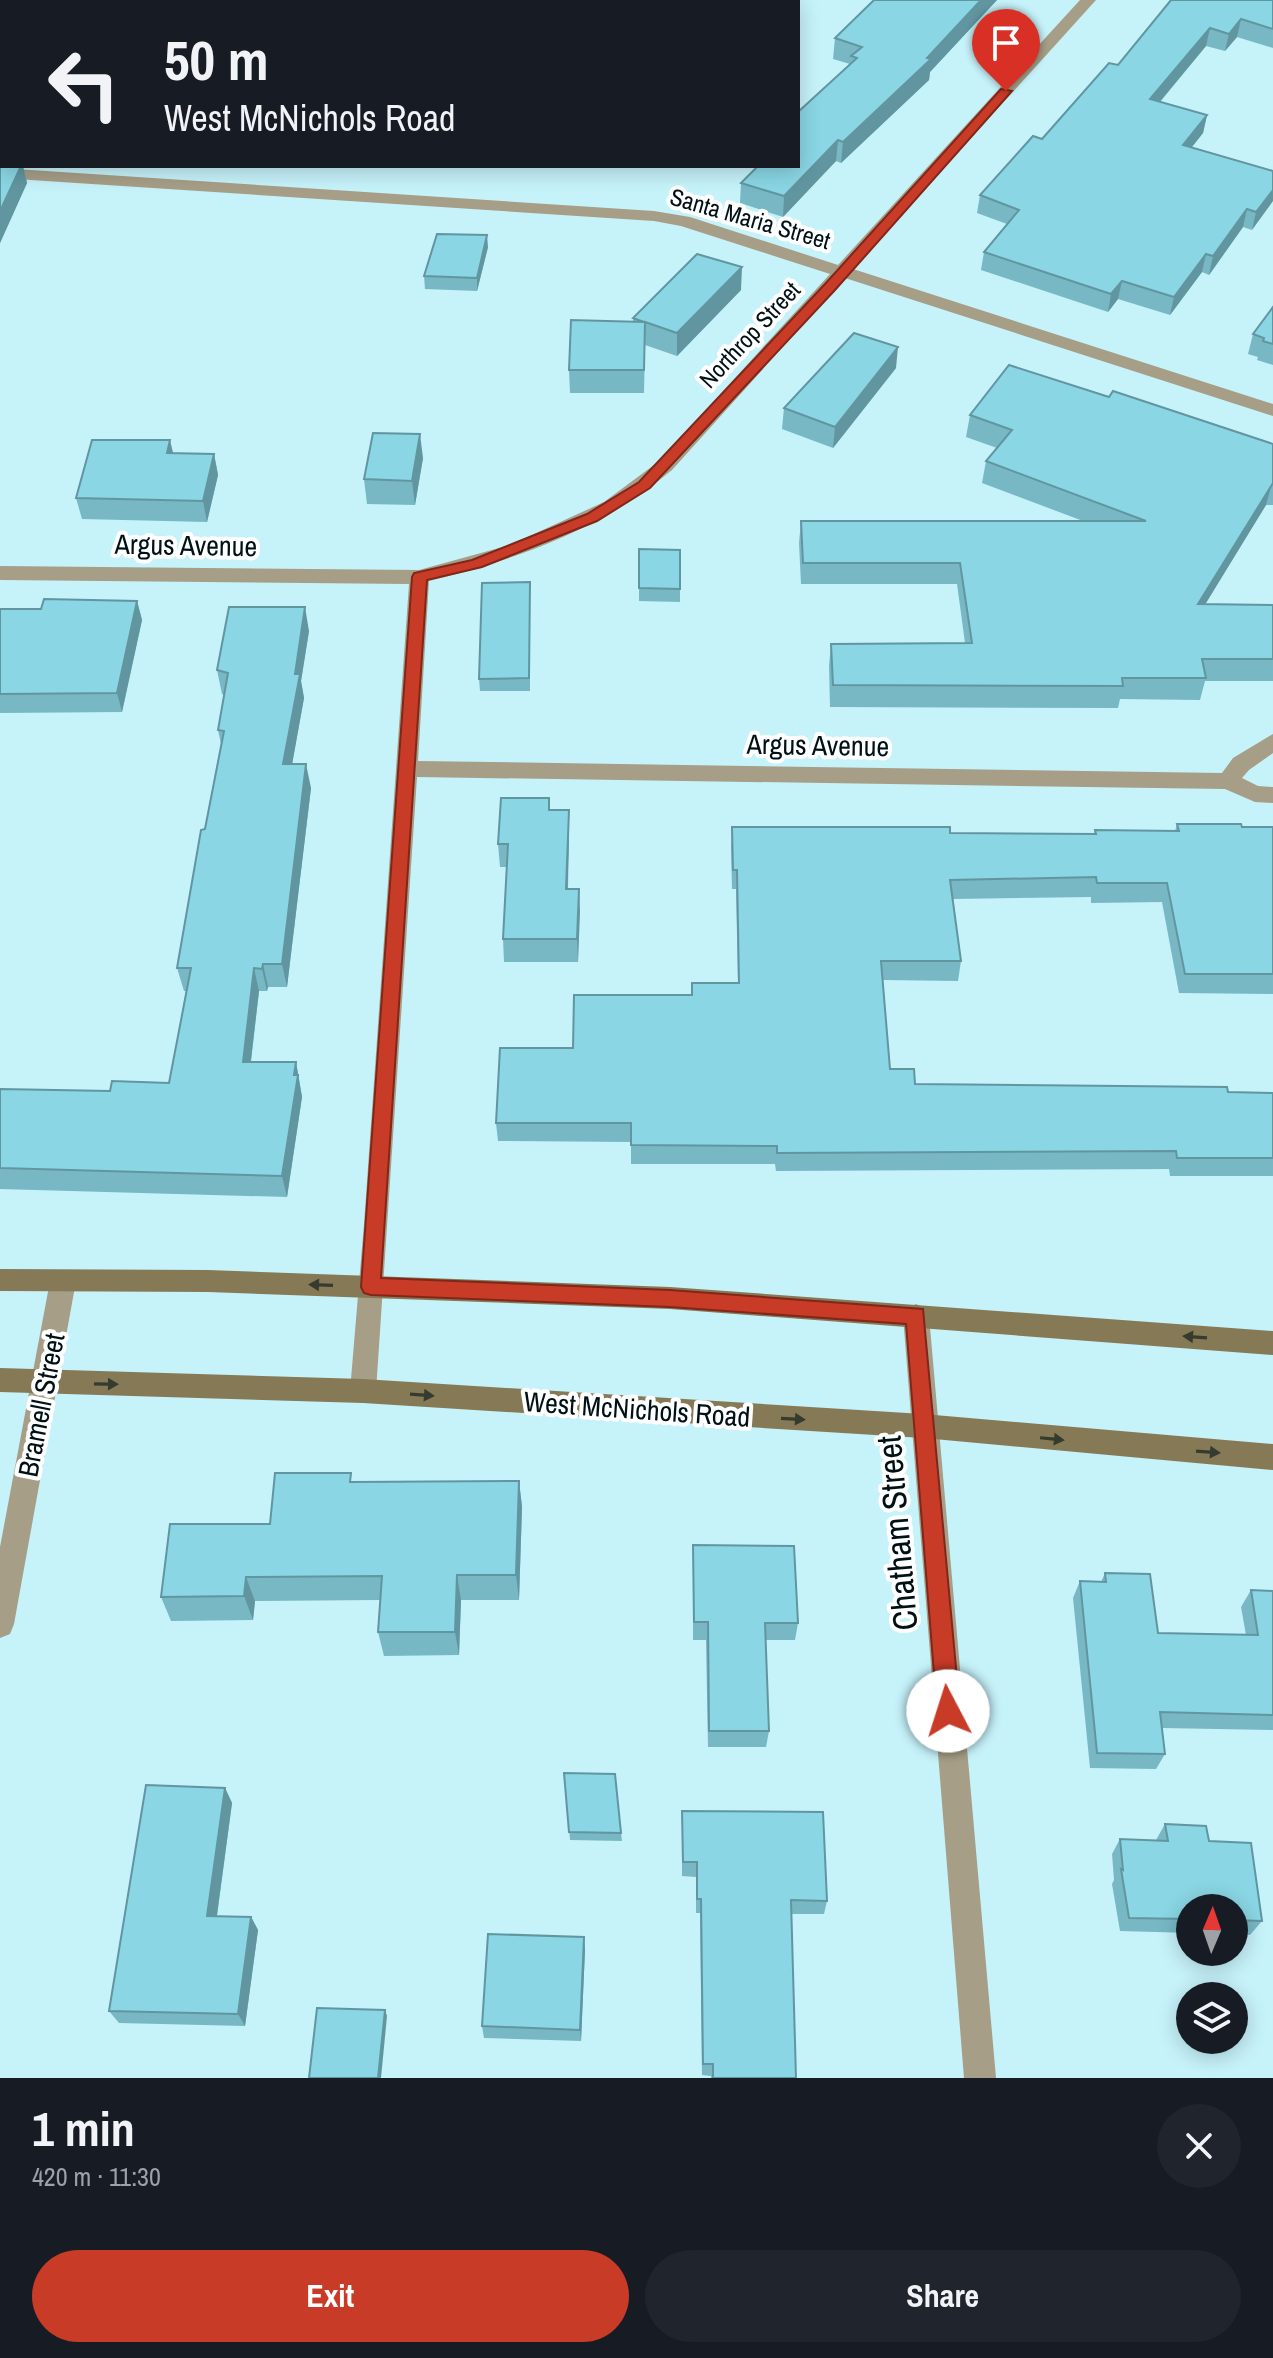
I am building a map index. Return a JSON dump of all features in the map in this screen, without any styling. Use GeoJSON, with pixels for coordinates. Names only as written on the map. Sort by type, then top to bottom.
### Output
{"type":"FeatureCollection","features":[{"type":"Feature","properties":{"kind":"main road"},"geometry":{"type":"LineString","coordinates":[[0,1280],[208,1281],[670,1298],[1273,1343]]}},
{"type":"Feature","properties":{"kind":"main road","name":"West McNichols Road"},"geometry":{"type":"LineString","coordinates":[[0,1380],[363,1391],[923,1426],[1273,1457]]}},
{"type":"Feature","properties":{"kind":"street","name":"Northrop Street"},"geometry":{"type":"LineString","coordinates":[[419,577],[476,564],[592,517],[644,485],[843,272],[1088,0]]}},
{"type":"Feature","properties":{"kind":"street"},"geometry":{"type":"LineString","coordinates":[[207,187],[211,168]]}},
{"type":"Feature","properties":{"kind":"street","name":"Santa Maria Street"},"geometry":{"type":"LineString","coordinates":[[0,173],[654,216],[712,229],[1273,410]]}},
{"type":"Feature","properties":{"kind":"street","name":"Argus Avenue"},"geometry":{"type":"LineString","coordinates":[[0,573],[419,577]]}},
{"type":"Feature","properties":{"kind":"street"},"geometry":{"type":"LineString","coordinates":[[363,1391],[419,577]]}},
{"type":"Feature","properties":{"kind":"street"},"geometry":{"type":"LineString","coordinates":[[1228,781],[1241,764],[1273,742]]}},
{"type":"Feature","properties":{"kind":"street","name":"Argus Avenue"},"geometry":{"type":"LineString","coordinates":[[407,769],[1228,781],[1255,794],[1273,795]]}},
{"type":"Feature","properties":{"kind":"street","name":"Bramell Street"},"geometry":{"type":"LineString","coordinates":[[0,1624],[63,1281]]}},
{"type":"Feature","properties":{"kind":"street","name":"Chatham Street"},"geometry":{"type":"LineString","coordinates":[[916,1316],[980,2078]]}},
{"type":"Feature","properties":{"kind":"building"},"geometry":{"type":"Polygon","coordinates":[[[874,0],[981,0],[927,58],[931,59],[843,142],[838,140],[784,196],[741,183],[756,168],[800,168],[800,110],[857,58],[851,56],[862,47],[835,38],[874,0]]]}},
{"type":"Feature","properties":{"kind":"building"},"geometry":{"type":"Polygon","coordinates":[[[1171,0],[1273,0],[1273,29],[1241,19],[1229,34],[1210,28],[1150,99],[1207,115],[1183,145],[1273,171],[1273,190],[1256,212],[1247,209],[1213,256],[1206,254],[1174,297],[1122,281],[1111,294],[984,252],[1019,210],[980,195],[1033,136],[1042,139],[1109,63],[1118,65],[1171,0]]]}},
{"type":"Feature","properties":{"kind":"building"},"geometry":{"type":"Polygon","coordinates":[[[0,168],[20,168],[0,211],[0,168]]]}},
{"type":"Feature","properties":{"kind":"building"},"geometry":{"type":"Polygon","coordinates":[[[437,234],[487,235],[477,278],[424,276],[437,234]]]}},
{"type":"Feature","properties":{"kind":"building"},"geometry":{"type":"Polygon","coordinates":[[[697,254],[742,267],[677,333],[645,322],[644,370],[569,370],[571,320],[644,322],[633,318],[697,254]]]}},
{"type":"Feature","properties":{"kind":"building"},"geometry":{"type":"Polygon","coordinates":[[[1273,307],[1273,344],[1253,334],[1273,307]]]}},
{"type":"Feature","properties":{"kind":"building"},"geometry":{"type":"Polygon","coordinates":[[[854,333],[898,347],[835,427],[784,408],[854,333]]]}},
{"type":"Feature","properties":{"kind":"building"},"geometry":{"type":"Polygon","coordinates":[[[1009,365],[1109,397],[1113,391],[1273,444],[1273,483],[1198,604],[1273,605],[1273,659],[1202,659],[1206,678],[1122,678],[1123,686],[833,685],[831,644],[972,643],[960,563],[803,563],[801,521],[1146,521],[986,461],[1012,430],[970,415],[1009,365]]]}},
{"type":"Feature","properties":{"kind":"building"},"geometry":{"type":"Polygon","coordinates":[[[373,433],[420,434],[412,481],[364,479],[373,433]]]}},
{"type":"Feature","properties":{"kind":"building"},"geometry":{"type":"Polygon","coordinates":[[[92,440],[170,440],[167,453],[214,454],[203,501],[76,498],[92,440]]]}},
{"type":"Feature","properties":{"kind":"building"},"geometry":{"type":"Polygon","coordinates":[[[639,549],[680,550],[680,589],[639,588],[639,549]]]}},
{"type":"Feature","properties":{"kind":"building"},"geometry":{"type":"Polygon","coordinates":[[[530,582],[529,678],[479,679],[482,583],[530,582]]]}},
{"type":"Feature","properties":{"kind":"building"},"geometry":{"type":"Polygon","coordinates":[[[44,599],[137,601],[117,693],[0,694],[0,609],[41,609],[44,599]]]}},
{"type":"Feature","properties":{"kind":"building"},"geometry":{"type":"Polygon","coordinates":[[[229,607],[305,607],[295,674],[300,674],[283,764],[306,764],[282,964],[263,964],[262,969],[254,968],[243,1062],[296,1062],[294,1075],[298,1075],[282,1176],[0,1168],[0,1089],[110,1091],[112,1081],[169,1083],[191,968],[177,968],[201,830],[205,829],[224,731],[218,730],[228,673],[217,670],[229,607]]]}},
{"type":"Feature","properties":{"kind":"building"},"geometry":{"type":"Polygon","coordinates":[[[501,798],[549,798],[549,810],[569,810],[566,889],[579,889],[577,939],[503,939],[508,844],[498,844],[501,798]]]}},
{"type":"Feature","properties":{"kind":"building"},"geometry":{"type":"Polygon","coordinates":[[[1177,824],[1273,827],[1273,974],[1185,974],[1167,883],[1097,883],[1096,877],[950,880],[961,961],[881,961],[890,1069],[914,1069],[915,1084],[1227,1087],[1228,1092],[1273,1093],[1273,1158],[1177,1158],[1176,1151],[777,1153],[777,1146],[631,1145],[631,1123],[496,1123],[500,1048],[573,1048],[574,995],[692,995],[692,983],[739,983],[737,870],[733,870],[732,827],[950,827],[950,833],[1096,834],[1095,830],[1179,831],[1177,824]]]}},
{"type":"Feature","properties":{"kind":"building"},"geometry":{"type":"Polygon","coordinates":[[[275,1473],[351,1473],[350,1482],[519,1481],[516,1575],[457,1575],[455,1632],[378,1632],[382,1576],[246,1577],[244,1596],[161,1597],[170,1524],[270,1524],[275,1473]]]}},
{"type":"Feature","properties":{"kind":"building"},"geometry":{"type":"Polygon","coordinates":[[[693,1545],[794,1546],[798,1623],[765,1623],[769,1731],[709,1731],[708,1622],[694,1622],[693,1545]]]}},
{"type":"Feature","properties":{"kind":"building"},"geometry":{"type":"Polygon","coordinates":[[[1105,1573],[1150,1574],[1158,1633],[1258,1635],[1251,1590],[1273,1591],[1273,1715],[1160,1712],[1165,1754],[1097,1753],[1080,1581],[1106,1582],[1105,1573]]]}},
{"type":"Feature","properties":{"kind":"building"},"geometry":{"type":"Polygon","coordinates":[[[564,1773],[615,1774],[621,1833],[569,1832],[564,1773]]]}},
{"type":"Feature","properties":{"kind":"building"},"geometry":{"type":"Polygon","coordinates":[[[146,1785],[225,1788],[207,1916],[251,1917],[238,2014],[109,2011],[146,1785]]]}},
{"type":"Feature","properties":{"kind":"building"},"geometry":{"type":"Polygon","coordinates":[[[682,1811],[823,1812],[827,1901],[791,1900],[796,2078],[713,2078],[713,2064],[703,2064],[701,1899],[697,1899],[697,1862],[683,1862],[682,1811]]]}},
{"type":"Feature","properties":{"kind":"building"},"geometry":{"type":"Polygon","coordinates":[[[1165,1824],[1206,1826],[1209,1841],[1251,1843],[1262,1921],[1248,1920],[1248,1894],[1176,1894],[1176,1919],[1129,1918],[1121,1869],[1120,1839],[1168,1841],[1165,1824]]]}},
{"type":"Feature","properties":{"kind":"building"},"geometry":{"type":"Polygon","coordinates":[[[488,1934],[584,1937],[580,2030],[482,2026],[488,1934]]]}},
{"type":"Feature","properties":{"kind":"building"},"geometry":{"type":"Polygon","coordinates":[[[317,2008],[385,2010],[378,2078],[309,2078],[317,2008]]]}},
{"type":"Feature","properties":{"kind":"route"},"geometry":{"type":"LineString","coordinates":[[948,1711],[916,1316],[670,1298],[371,1287],[382,1163],[419,577],[476,564],[592,517],[644,485],[830,287],[1006,91]]}}]}
